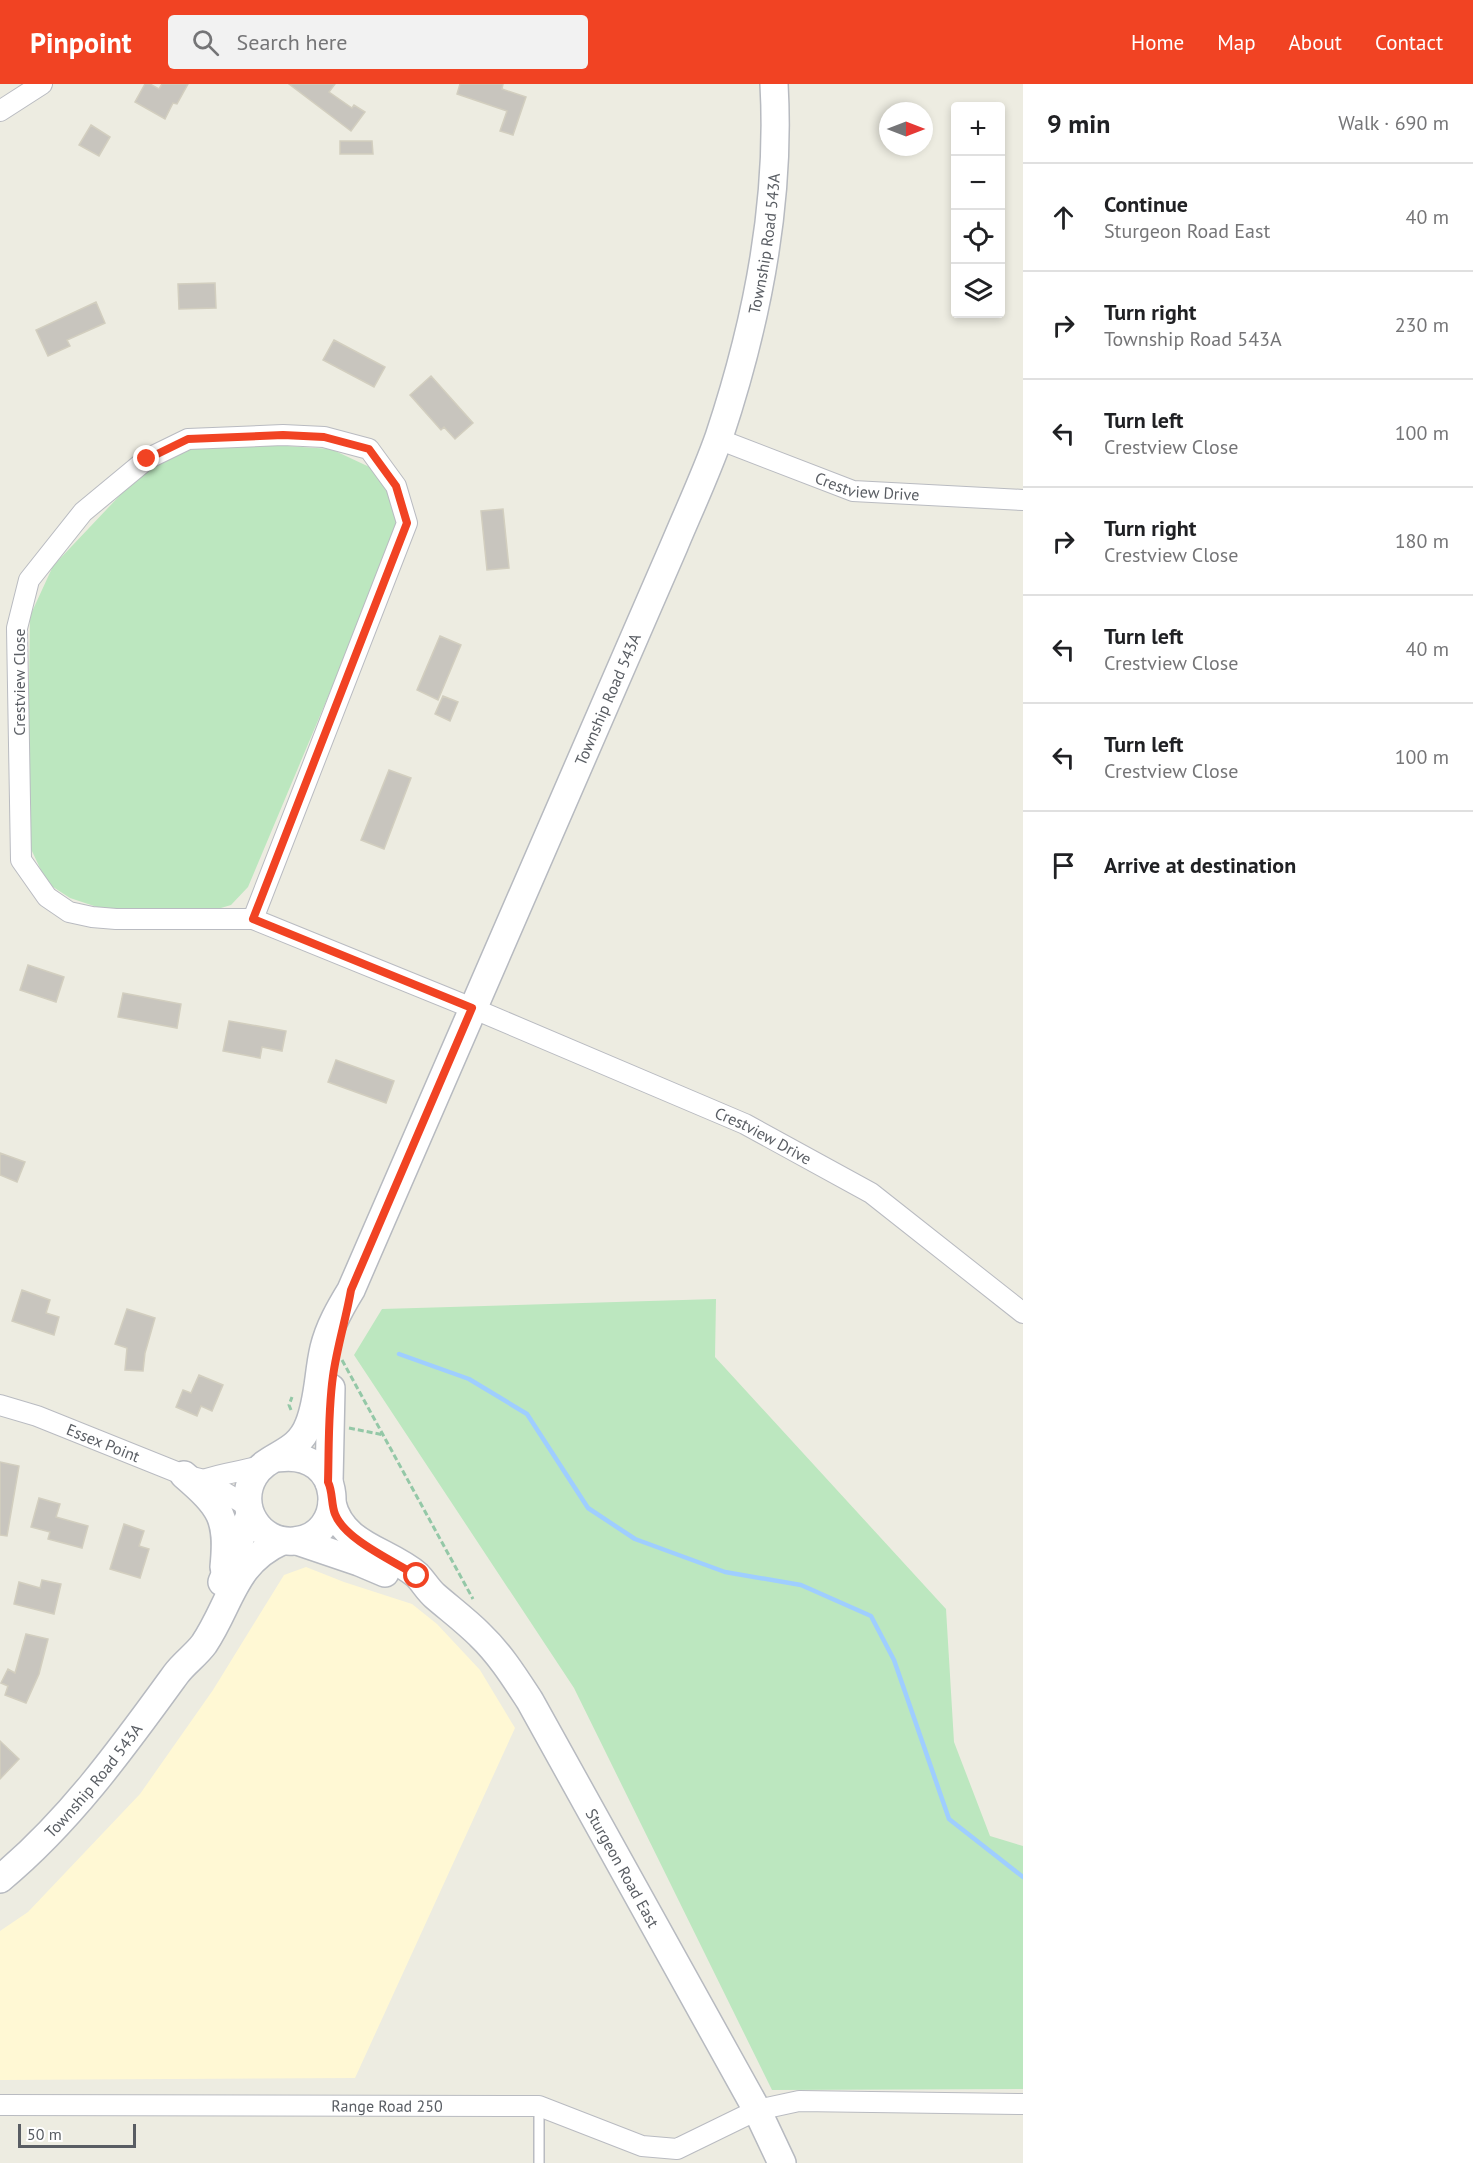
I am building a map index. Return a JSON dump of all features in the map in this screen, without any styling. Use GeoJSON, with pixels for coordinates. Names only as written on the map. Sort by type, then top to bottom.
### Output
{"type":"FeatureCollection","features":[{"type":"Feature","properties":{"kind":"main road","name":"Township Road 543A"},"geometry":{"type":"LineString","coordinates":[[178,1671],[188,1646],[222,1581],[249,1511],[249,1487],[255,1474],[296,1445],[309,1424],[316,1404],[328,1332],[351,1290],[670,557],[718,438],[745,353],[764,263],[773,198],[776,141],[774,84]]}},
{"type":"Feature","properties":{"kind":"main road","name":"Township Road 543A"},"geometry":{"type":"LineString","coordinates":[[0,1879],[77,1804],[137,1730],[178,1671],[203,1644],[250,1561],[262,1551],[310,1537],[321,1528],[329,1516],[330,1397],[337,1350],[348,1311],[351,1290]]}},
{"type":"Feature","properties":{"kind":"main road"},"geometry":{"type":"LineString","coordinates":[[271,1461],[291,1456],[305,1459],[317,1466],[331,1492]]}},
{"type":"Feature","properties":{"kind":"main road"},"geometry":{"type":"LineString","coordinates":[[194,1477],[220,1514],[225,1552],[222,1581]]}},
{"type":"Feature","properties":{"kind":"main road","name":"Sturgeon Road East"},"geometry":{"type":"LineString","coordinates":[[331,1492],[335,1516],[349,1532],[363,1544],[417,1576],[433,1595],[482,1637],[512,1672],[757,2110],[782,2163]]}},
{"type":"Feature","properties":{"kind":"main road"},"geometry":{"type":"LineString","coordinates":[[249,1511],[258,1527],[269,1536],[290,1541]]}},
{"type":"Feature","properties":{"kind":"main road","name":"Sturgeon Road East"},"geometry":{"type":"LineString","coordinates":[[290,1541],[359,1562],[433,1595]]}},
{"type":"Feature","properties":{"kind":"street"},"geometry":{"type":"LineString","coordinates":[[0,111],[42,84]]}},
{"type":"Feature","properties":{"kind":"street","name":"Crestview Close"},"geometry":{"type":"LineString","coordinates":[[253,919],[407,523],[396,486],[369,449],[324,437],[283,435],[188,439],[147,459],[83,512],[29,580],[18,628],[21,860],[47,897],[69,912],[116,919],[253,919],[472,1008]]}},
{"type":"Feature","properties":{"kind":"street","name":"Crestview Drive"},"geometry":{"type":"LineString","coordinates":[[718,438],[853,491],[1023,500]]}},
{"type":"Feature","properties":{"kind":"street","name":"Crestview Drive"},"geometry":{"type":"LineString","coordinates":[[472,1008],[745,1124],[871,1193],[1023,1313]]}},
{"type":"Feature","properties":{"kind":"street","name":"Essex Point"},"geometry":{"type":"LineString","coordinates":[[0,1405],[29,1413],[194,1477],[249,1511]]}},
{"type":"Feature","properties":{"kind":"street"},"geometry":{"type":"LineString","coordinates":[[194,1477],[252,1469],[271,1461]]}},
{"type":"Feature","properties":{"kind":"street","name":"Range Road 250"},"geometry":{"type":"LineString","coordinates":[[0,2105],[539,2106],[642,2146],[678,2149],[757,2110],[799,2102],[1023,2104]]}},
{"type":"Feature","properties":{"kind":"lane"},"geometry":{"type":"LineString","coordinates":[[539,2106],[539,2163]]}},
{"type":"Feature","properties":{"kind":"path"},"geometry":{"type":"LineString","coordinates":[[343,1429],[359,1429],[385,1436]]}},
{"type":"Feature","properties":{"kind":"shaded area"},"geometry":{"type":"Polygon","coordinates":[[[306,1567],[412,1604],[437,1624],[480,1670],[515,1728],[355,2078],[0,2080],[0,1931],[28,1912],[140,1794],[213,1690],[284,1575],[306,1567]]]}},
{"type":"Feature","properties":{"kind":"green space"},"geometry":{"type":"Polygon","coordinates":[[[241,443],[331,449],[378,471],[393,493],[396,522],[393,542],[248,887],[231,905],[204,913],[100,908],[70,898],[47,883],[31,849],[27,823],[30,616],[53,566],[142,472],[194,447],[241,443]]]}},
{"type":"Feature","properties":{"kind":"green space"},"geometry":{"type":"Polygon","coordinates":[[[716,1299],[715,1357],[946,1609],[954,1742],[990,1836],[1023,1846],[1023,2089],[772,2090],[574,1688],[354,1355],[382,1309],[716,1299]]]}},
{"type":"Feature","properties":{"kind":"building"},"geometry":{"type":"Polygon","coordinates":[[[145,84],[159,89],[162,84],[188,84],[177,104],[173,103],[165,119],[135,102],[145,84]]]}},
{"type":"Feature","properties":{"kind":"building"},"geometry":{"type":"Polygon","coordinates":[[[289,84],[335,84],[329,92],[352,108],[354,105],[365,112],[351,131],[289,84]]]}},
{"type":"Feature","properties":{"kind":"building"},"geometry":{"type":"Polygon","coordinates":[[[460,84],[503,84],[502,89],[526,97],[513,135],[500,131],[507,111],[457,94],[460,84]]]}},
{"type":"Feature","properties":{"kind":"building"},"geometry":{"type":"Polygon","coordinates":[[[91,125],[110,137],[99,156],[79,145],[91,125]]]}},
{"type":"Feature","properties":{"kind":"building"},"geometry":{"type":"Polygon","coordinates":[[[340,141],[372,141],[373,154],[340,154],[340,141]]]}},
{"type":"Feature","properties":{"kind":"building"},"geometry":{"type":"Polygon","coordinates":[[[215,283],[216,308],[179,309],[178,284],[215,283]]]}},
{"type":"Feature","properties":{"kind":"building"},"geometry":{"type":"Polygon","coordinates":[[[96,302],[105,323],[67,340],[70,346],[48,356],[36,330],[96,302]]]}},
{"type":"Feature","properties":{"kind":"building"},"geometry":{"type":"Polygon","coordinates":[[[334,340],[385,367],[374,387],[323,360],[334,340]]]}},
{"type":"Feature","properties":{"kind":"building"},"geometry":{"type":"Polygon","coordinates":[[[431,376],[473,423],[455,439],[444,427],[441,430],[410,395],[431,376]]]}},
{"type":"Feature","properties":{"kind":"building"},"geometry":{"type":"Polygon","coordinates":[[[503,509],[509,568],[487,570],[481,511],[503,509]]]}},
{"type":"Feature","properties":{"kind":"building"},"geometry":{"type":"Polygon","coordinates":[[[440,636],[461,645],[438,700],[417,690],[440,636]]]}},
{"type":"Feature","properties":{"kind":"building"},"geometry":{"type":"Polygon","coordinates":[[[443,696],[458,702],[450,721],[435,714],[443,696]]]}},
{"type":"Feature","properties":{"kind":"building"},"geometry":{"type":"Polygon","coordinates":[[[389,770],[411,778],[384,849],[361,840],[389,770]]]}},
{"type":"Feature","properties":{"kind":"building"},"geometry":{"type":"Polygon","coordinates":[[[28,965],[64,977],[56,1002],[20,990],[28,965]]]}},
{"type":"Feature","properties":{"kind":"building"},"geometry":{"type":"Polygon","coordinates":[[[123,993],[181,1004],[177,1028],[118,1017],[123,993]]]}},
{"type":"Feature","properties":{"kind":"building"},"geometry":{"type":"Polygon","coordinates":[[[229,1021],[286,1031],[282,1051],[262,1047],[260,1058],[223,1051],[229,1021]]]}},
{"type":"Feature","properties":{"kind":"building"},"geometry":{"type":"Polygon","coordinates":[[[336,1060],[394,1081],[386,1103],[328,1082],[336,1060]]]}},
{"type":"Feature","properties":{"kind":"building"},"geometry":{"type":"Polygon","coordinates":[[[0,1153],[25,1162],[17,1182],[0,1175],[0,1153]]]}},
{"type":"Feature","properties":{"kind":"building"},"geometry":{"type":"Polygon","coordinates":[[[22,1290],[50,1300],[46,1313],[59,1317],[54,1335],[12,1321],[22,1290]]]}},
{"type":"Feature","properties":{"kind":"building"},"geometry":{"type":"Polygon","coordinates":[[[127,1309],[155,1318],[145,1353],[143,1371],[125,1370],[127,1348],[115,1344],[127,1309]]]}},
{"type":"Feature","properties":{"kind":"building"},"geometry":{"type":"Polygon","coordinates":[[[199,1375],[223,1385],[212,1411],[201,1406],[197,1416],[176,1407],[183,1390],[191,1393],[199,1375]]]}},
{"type":"Feature","properties":{"kind":"building"},"geometry":{"type":"Polygon","coordinates":[[[0,1462],[19,1466],[7,1536],[0,1535],[0,1462]]]}},
{"type":"Feature","properties":{"kind":"building"},"geometry":{"type":"Polygon","coordinates":[[[39,1498],[60,1504],[56,1517],[88,1526],[82,1548],[48,1539],[50,1532],[31,1527],[39,1498]]]}},
{"type":"Feature","properties":{"kind":"building"},"geometry":{"type":"Polygon","coordinates":[[[124,1524],[144,1531],[139,1546],[149,1549],[140,1578],[110,1569],[124,1524]]]}},
{"type":"Feature","properties":{"kind":"building"},"geometry":{"type":"Polygon","coordinates":[[[42,1580],[61,1584],[54,1614],[14,1604],[19,1582],[40,1588],[42,1580]]]}},
{"type":"Feature","properties":{"kind":"building"},"geometry":{"type":"Polygon","coordinates":[[[26,1634],[48,1639],[39,1674],[26,1703],[5,1695],[8,1686],[1,1683],[8,1669],[15,1673],[26,1634]]]}},
{"type":"Feature","properties":{"kind":"building"},"geometry":{"type":"Polygon","coordinates":[[[0,1741],[19,1759],[0,1779],[0,1741]]]}},
{"type":"Feature","properties":{"kind":"waterway"},"geometry":{"type":"LineString","coordinates":[[399,1354],[469,1379],[527,1414],[588,1508],[635,1539],[725,1572],[801,1585],[871,1616],[894,1660],[949,1819],[1023,1877]]}},
{"type":"Feature","properties":{"kind":"route"},"geometry":{"type":"LineString","coordinates":[[147,459],[188,439],[283,435],[324,437],[369,449],[396,486],[407,523],[253,919],[472,1008],[351,1290],[348,1311],[337,1350],[330,1397],[328,1482],[332,1489],[335,1516],[363,1544],[417,1576]]}}]}
